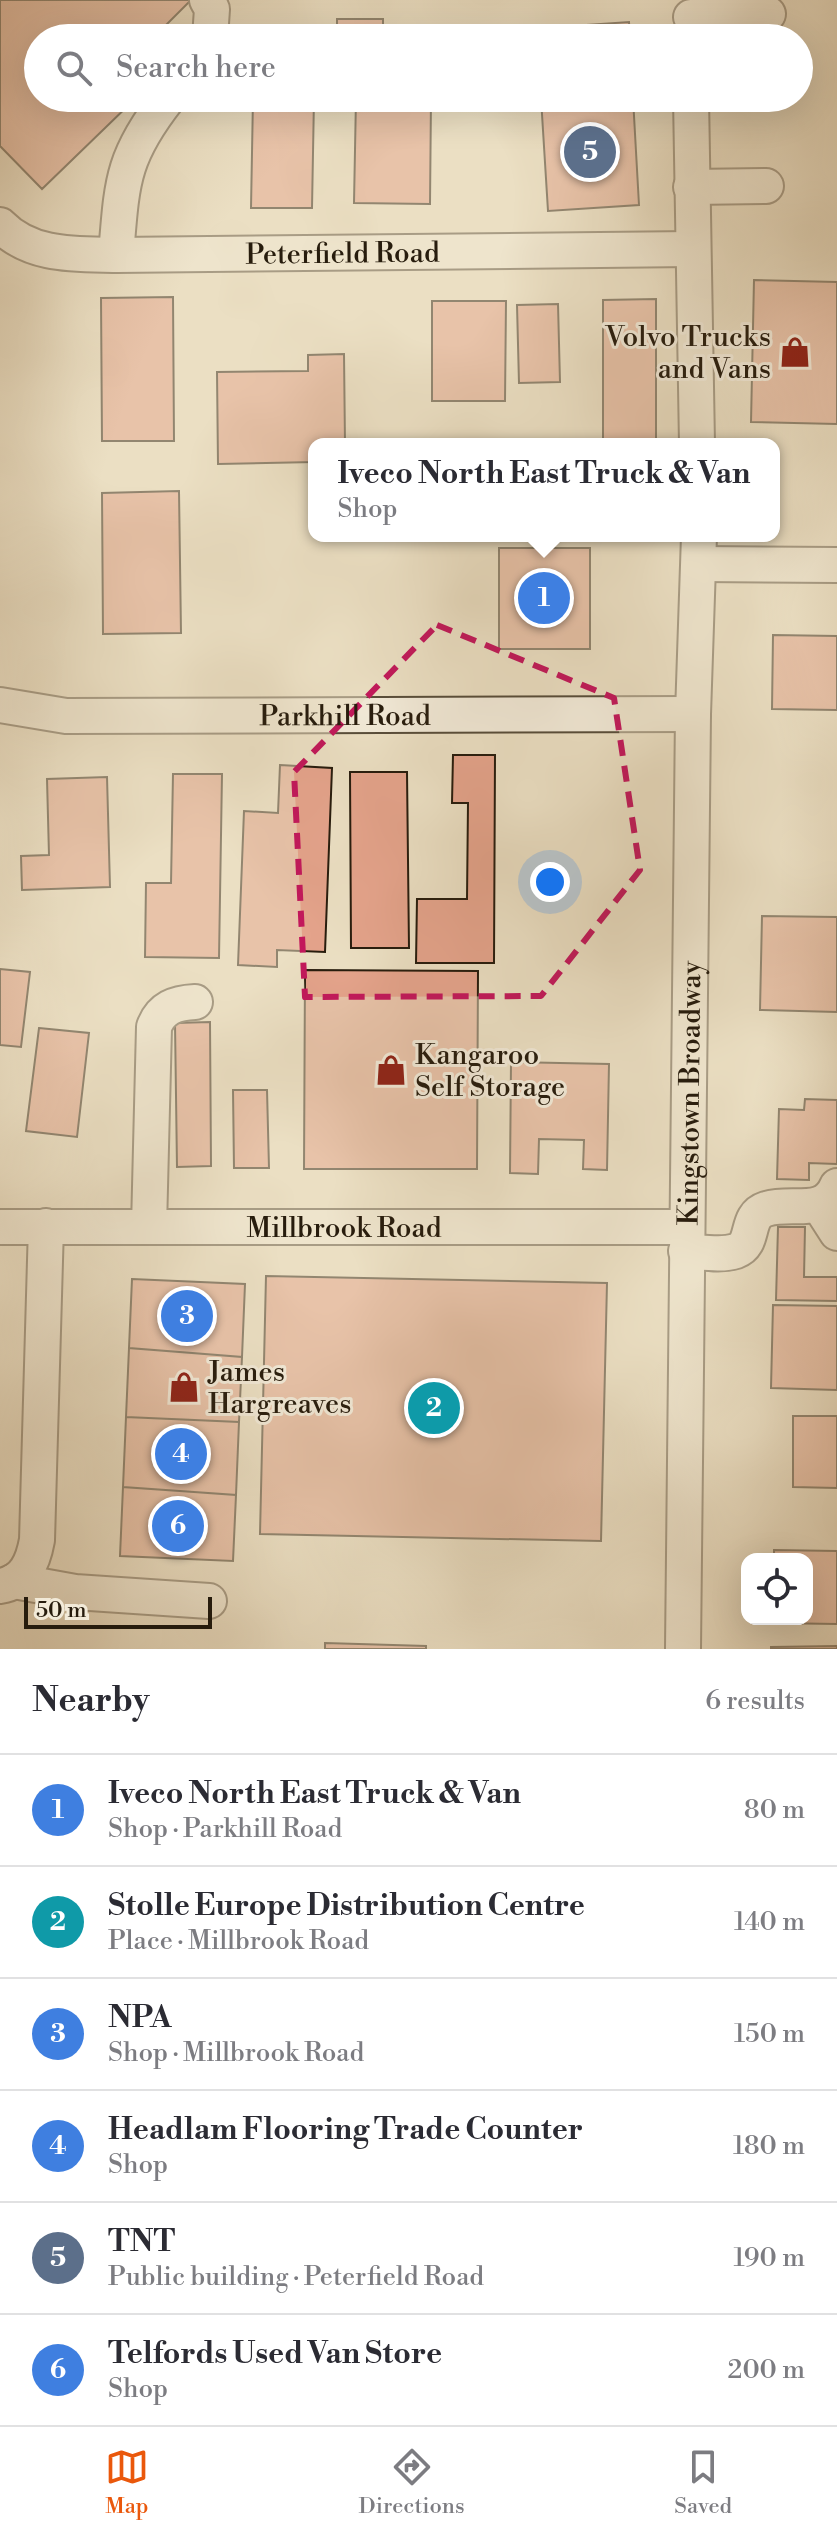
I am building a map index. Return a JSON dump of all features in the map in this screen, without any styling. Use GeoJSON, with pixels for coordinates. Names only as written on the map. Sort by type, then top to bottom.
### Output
{"type":"FeatureCollection","features":[{"type":"Feature","properties":{"kind":"street"},"geometry":{"type":"LineString","coordinates":[[207,0],[212,9],[211,24]]}},
{"type":"Feature","properties":{"kind":"street"},"geometry":{"type":"LineString","coordinates":[[691,18],[768,14]]}},
{"type":"Feature","properties":{"kind":"street"},"geometry":{"type":"LineString","coordinates":[[116,255],[124,171],[143,129],[157,112]]}},
{"type":"Feature","properties":{"kind":"street"},"geometry":{"type":"LineString","coordinates":[[691,112],[697,438]]}},
{"type":"Feature","properties":{"kind":"street"},"geometry":{"type":"LineString","coordinates":[[691,187],[766,186]]}},
{"type":"Feature","properties":{"kind":"street","name":"Peterfield Road"},"geometry":{"type":"LineString","coordinates":[[0,225],[28,245],[54,253],[692,249]]}},
{"type":"Feature","properties":{"kind":"street"},"geometry":{"type":"LineString","coordinates":[[700,550],[837,565]]}},
{"type":"Feature","properties":{"kind":"street","name":"Kingstown Broadway"},"geometry":{"type":"LineString","coordinates":[[683,1649],[693,714],[700,550]]}},
{"type":"Feature","properties":{"kind":"street","name":"Parkhill Road"},"geometry":{"type":"LineString","coordinates":[[0,705],[66,716],[693,714]]}},
{"type":"Feature","properties":{"kind":"street"},"geometry":{"type":"LineString","coordinates":[[149,1227],[154,1027],[158,1016],[170,1006],[195,1002]]}},
{"type":"Feature","properties":{"kind":"street","name":"Millbrook Road"},"geometry":{"type":"LineString","coordinates":[[0,1227],[149,1227],[686,1239],[727,1253],[740,1250],[748,1241],[752,1219],[762,1211],[831,1208]]}},
{"type":"Feature","properties":{"kind":"street"},"geometry":{"type":"LineString","coordinates":[[7,1584],[34,1561],[37,1540],[46,1226]]}},
{"type":"Feature","properties":{"kind":"street"},"geometry":{"type":"LineString","coordinates":[[7,1584],[209,1601]]}},
{"type":"Feature","properties":{"kind":"highlighted area"},"geometry":{"type":"Polygon","coordinates":[[[437,625],[614,698],[640,870],[541,996],[305,997],[294,772],[437,625]]]}},
{"type":"Feature","properties":{"kind":"building"},"geometry":{"type":"Polygon","coordinates":[[[0,0],[191,0],[167,24],[24,24],[24,112],[122,112],[42,189],[0,146],[0,0]]]}},
{"type":"Feature","properties":{"kind":"building"},"geometry":{"type":"Polygon","coordinates":[[[337,19],[383,19],[383,24],[337,24],[337,19]]]}},
{"type":"Feature","properties":{"kind":"building"},"geometry":{"type":"Polygon","coordinates":[[[253,112],[314,112],[312,208],[251,208],[253,112]]]}},
{"type":"Feature","properties":{"kind":"building"},"geometry":{"type":"Polygon","coordinates":[[[356,112],[431,112],[430,204],[354,203],[356,112]]]}},
{"type":"Feature","properties":{"kind":"building"},"geometry":{"type":"Polygon","coordinates":[[[542,112],[634,112],[639,205],[548,211],[542,112]]]}},
{"type":"Feature","properties":{"kind":"building","name":"Volvo Trucks and Vans"},"geometry":{"type":"Polygon","coordinates":[[[754,280],[837,282],[837,424],[751,422],[754,280]]]}},
{"type":"Feature","properties":{"kind":"building"},"geometry":{"type":"Polygon","coordinates":[[[173,297],[174,441],[102,441],[101,298],[173,297]]]}},
{"type":"Feature","properties":{"kind":"building"},"geometry":{"type":"Polygon","coordinates":[[[656,299],[656,438],[603,438],[603,300],[656,299]]]}},
{"type":"Feature","properties":{"kind":"building"},"geometry":{"type":"Polygon","coordinates":[[[432,301],[506,301],[505,401],[432,401],[432,301]]]}},
{"type":"Feature","properties":{"kind":"building"},"geometry":{"type":"Polygon","coordinates":[[[558,304],[560,382],[519,383],[517,305],[558,304]]]}},
{"type":"Feature","properties":{"kind":"building"},"geometry":{"type":"Polygon","coordinates":[[[344,354],[345,438],[308,438],[308,462],[218,464],[217,372],[308,371],[308,355],[344,354]]]}},
{"type":"Feature","properties":{"kind":"building"},"geometry":{"type":"Polygon","coordinates":[[[179,491],[181,633],[103,634],[102,493],[179,491]]]}},
{"type":"Feature","properties":{"kind":"building"},"geometry":{"type":"Polygon","coordinates":[[[499,548],[590,548],[590,649],[499,649],[499,548]]]}},
{"type":"Feature","properties":{"kind":"building"},"geometry":{"type":"Polygon","coordinates":[[[773,635],[837,636],[837,710],[772,709],[773,635]]]}},
{"type":"Feature","properties":{"kind":"building"},"geometry":{"type":"Polygon","coordinates":[[[453,755],[495,755],[494,963],[416,963],[417,899],[467,899],[468,803],[452,803],[453,755]]]}},
{"type":"Feature","properties":{"kind":"building"},"geometry":{"type":"Polygon","coordinates":[[[280,765],[332,768],[325,952],[277,950],[277,967],[238,965],[244,811],[278,813],[280,765]]]}},
{"type":"Feature","properties":{"kind":"building"},"geometry":{"type":"Polygon","coordinates":[[[350,772],[407,772],[409,948],[351,948],[350,772]]]}},
{"type":"Feature","properties":{"kind":"building"},"geometry":{"type":"Polygon","coordinates":[[[173,774],[222,774],[219,958],[145,957],[146,883],[171,883],[173,774]]]}},
{"type":"Feature","properties":{"kind":"building"},"geometry":{"type":"Polygon","coordinates":[[[107,777],[110,887],[22,890],[21,856],[49,855],[47,779],[107,777]]]}},
{"type":"Feature","properties":{"kind":"building"},"geometry":{"type":"Polygon","coordinates":[[[762,916],[837,917],[837,1012],[760,1010],[762,916]]]}},
{"type":"Feature","properties":{"kind":"building"},"geometry":{"type":"Polygon","coordinates":[[[0,969],[30,972],[21,1047],[0,1045],[0,969]]]}},
{"type":"Feature","properties":{"kind":"building","name":"Kangaroo Self Storage"},"geometry":{"type":"Polygon","coordinates":[[[305,970],[478,971],[477,1169],[304,1169],[305,970]]]}},
{"type":"Feature","properties":{"kind":"building"},"geometry":{"type":"Polygon","coordinates":[[[210,1022],[211,1166],[177,1167],[175,1023],[210,1022]]]}},
{"type":"Feature","properties":{"kind":"building"},"geometry":{"type":"Polygon","coordinates":[[[39,1028],[89,1033],[77,1137],[26,1131],[39,1028]]]}},
{"type":"Feature","properties":{"kind":"building"},"geometry":{"type":"Polygon","coordinates":[[[511,1062],[609,1064],[607,1170],[583,1169],[584,1140],[539,1139],[538,1174],[510,1173],[511,1062]]]}},
{"type":"Feature","properties":{"kind":"building"},"geometry":{"type":"Polygon","coordinates":[[[233,1090],[267,1090],[269,1168],[234,1168],[233,1090]]]}},
{"type":"Feature","properties":{"kind":"building"},"geometry":{"type":"Polygon","coordinates":[[[805,1099],[837,1100],[837,1164],[809,1163],[809,1180],[777,1179],[779,1109],[804,1110],[805,1099]]]}},
{"type":"Feature","properties":{"kind":"building"},"geometry":{"type":"Polygon","coordinates":[[[778,1227],[805,1227],[804,1277],[837,1277],[837,1301],[776,1300],[778,1227]]]}},
{"type":"Feature","properties":{"kind":"building"},"geometry":{"type":"Polygon","coordinates":[[[266,1276],[607,1283],[601,1541],[260,1534],[266,1276]]]}},
{"type":"Feature","properties":{"kind":"building"},"geometry":{"type":"Polygon","coordinates":[[[132,1279],[245,1284],[242,1357],[129,1348],[132,1279]]]}},
{"type":"Feature","properties":{"kind":"building"},"geometry":{"type":"Polygon","coordinates":[[[773,1305],[837,1306],[837,1390],[771,1388],[773,1305]]]}},
{"type":"Feature","properties":{"kind":"building","name":"James Hargreaves"},"geometry":{"type":"Polygon","coordinates":[[[129,1348],[242,1357],[239,1422],[126,1417],[129,1348]]]}},
{"type":"Feature","properties":{"kind":"building"},"geometry":{"type":"Polygon","coordinates":[[[793,1416],[837,1416],[837,1488],[793,1487],[793,1416]]]}},
{"type":"Feature","properties":{"kind":"building"},"geometry":{"type":"Polygon","coordinates":[[[126,1417],[239,1422],[236,1495],[123,1487],[126,1417]]]}},
{"type":"Feature","properties":{"kind":"building"},"geometry":{"type":"Polygon","coordinates":[[[123,1487],[236,1495],[233,1561],[120,1556],[123,1487]]]}},
{"type":"Feature","properties":{"kind":"building"},"geometry":{"type":"Polygon","coordinates":[[[774,1550],[837,1551],[837,1624],[813,1624],[813,1553],[774,1553],[774,1550]]]}},
{"type":"Feature","properties":{"kind":"building"},"geometry":{"type":"Polygon","coordinates":[[[325,1643],[426,1646],[426,1649],[325,1649],[325,1643]]]}},
{"type":"Feature","properties":{"kind":"building"},"geometry":{"type":"Polygon","coordinates":[[[837,1646],[837,1649],[771,1649],[771,1647],[837,1646]]]}},
{"type":"Feature","properties":{"kind":"place","name":"TNT"},"geometry":{"type":"Point","coordinates":[590,152]}},
{"type":"Feature","properties":{"kind":"place","name":"Volvo Trucks and Vans"},"geometry":{"type":"Point","coordinates":[795,352]}},
{"type":"Feature","properties":{"kind":"place","name":"Iveco North East Truck & Van"},"geometry":{"type":"Point","coordinates":[544,598]}},
{"type":"Feature","properties":{"kind":"place","name":"Kangaroo Self Storage"},"geometry":{"type":"Point","coordinates":[391,1070]}},
{"type":"Feature","properties":{"kind":"place","name":"NPA"},"geometry":{"type":"Point","coordinates":[187,1316]}},
{"type":"Feature","properties":{"kind":"place","name":"James Hargreaves"},"geometry":{"type":"Point","coordinates":[184,1387]}},
{"type":"Feature","properties":{"kind":"place","name":"Stolle Europe Distribution Centre"},"geometry":{"type":"Point","coordinates":[434,1408]}},
{"type":"Feature","properties":{"kind":"place","name":"Headlam Flooring Trade Counter"},"geometry":{"type":"Point","coordinates":[181,1454]}},
{"type":"Feature","properties":{"kind":"place","name":"Telfords Used Van Store"},"geometry":{"type":"Point","coordinates":[178,1526]}}]}
